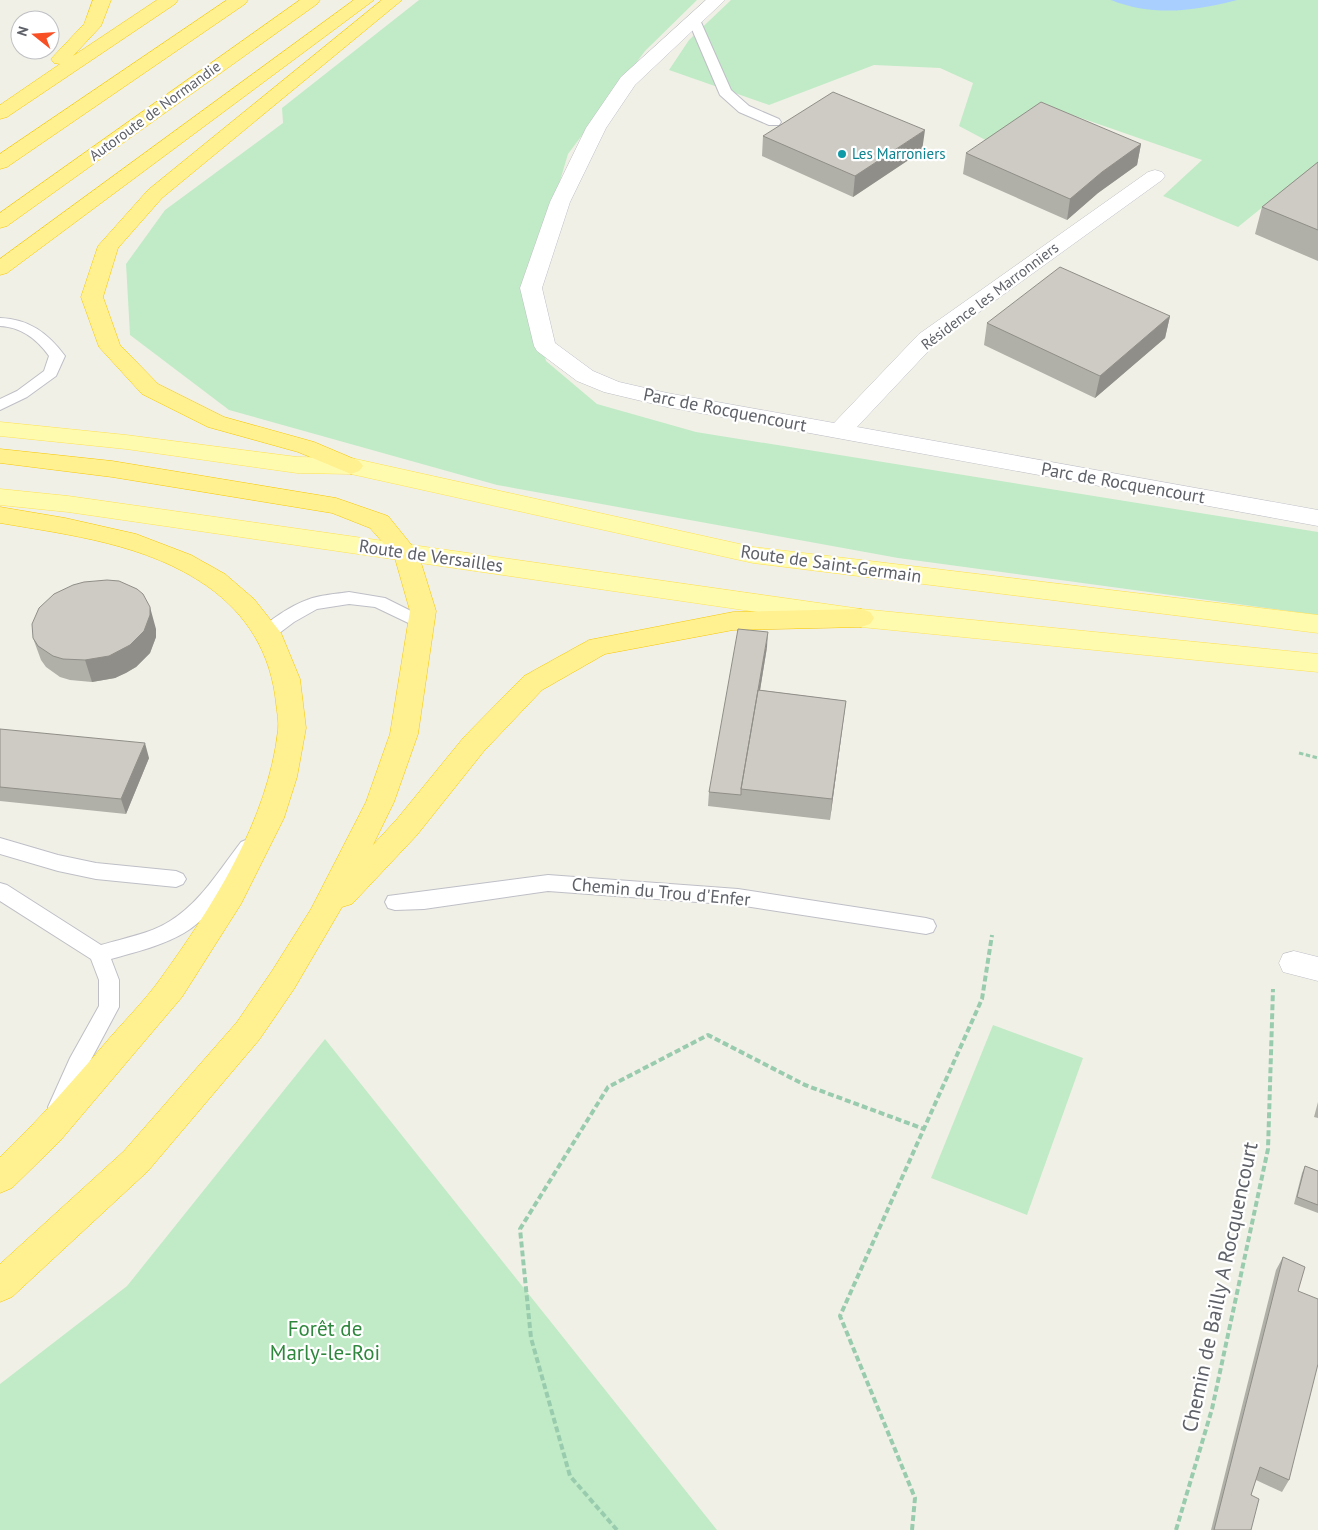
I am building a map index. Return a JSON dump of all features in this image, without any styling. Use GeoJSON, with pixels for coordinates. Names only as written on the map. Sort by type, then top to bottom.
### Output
{"type":"FeatureCollection","features":[{"type":"Feature","properties":{"kind":"highway"},"geometry":{"type":"LineString","coordinates":[[0,111],[62,57],[92,26],[102,0]]}},
{"type":"Feature","properties":{"kind":"highway"},"geometry":{"type":"LineString","coordinates":[[0,111],[169,0]]}},
{"type":"Feature","properties":{"kind":"highway"},"geometry":{"type":"LineString","coordinates":[[0,164],[239,0]]}},
{"type":"Feature","properties":{"kind":"highway","name":"Autoroute de Normandie"},"geometry":{"type":"LineString","coordinates":[[0,222],[311,0]]}},
{"type":"Feature","properties":{"kind":"highway"},"geometry":{"type":"LineString","coordinates":[[0,269],[365,0]]}},
{"type":"Feature","properties":{"kind":"highway"},"geometry":{"type":"LineString","coordinates":[[351,466],[306,446],[216,422],[150,388],[110,347],[92,297],[108,246],[155,194],[393,0]]}},
{"type":"Feature","properties":{"kind":"highway"},"geometry":{"type":"LineString","coordinates":[[0,456],[112,468],[336,506],[379,522],[406,553],[423,611],[404,734],[380,802],[322,917],[284,980],[248,1031],[142,1153],[0,1286]]}},
{"type":"Feature","properties":{"kind":"highway"},"geometry":{"type":"LineString","coordinates":[[0,515],[65,526],[127,540],[182,561],[216,580],[238,598],[268,634],[287,679],[292,728],[283,777],[270,818],[231,896],[171,988],[49,1131],[0,1178]]}},
{"type":"Feature","properties":{"kind":"highway"},"geometry":{"type":"LineString","coordinates":[[322,917],[407,827],[474,744],[533,683],[598,646],[733,621],[861,618]]}},
{"type":"Feature","properties":{"kind":"main road"},"geometry":{"type":"LineString","coordinates":[[0,428],[126,442],[296,465],[351,466]]}},
{"type":"Feature","properties":{"kind":"main road","name":"Route de Saint-Germain"},"geometry":{"type":"LineString","coordinates":[[351,466],[753,555],[1318,624]]}},
{"type":"Feature","properties":{"kind":"main road","name":"Route de Versailles"},"geometry":{"type":"LineString","coordinates":[[0,497],[68,504],[861,618]]}},
{"type":"Feature","properties":{"kind":"main road"},"geometry":{"type":"LineString","coordinates":[[861,618],[1318,662]]}},
{"type":"Feature","properties":{"kind":"street","name":"Parc de Rocquencourt"},"geometry":{"type":"LineString","coordinates":[[716,0],[628,81],[596,128],[560,202],[531,288],[545,346],[585,376],[612,387],[667,400],[1318,518]]}},
{"type":"Feature","properties":{"kind":"street","name":"Résidence les Marronniers"},"geometry":{"type":"LineString","coordinates":[[839,432],[927,339],[1155,176]]}},
{"type":"Feature","properties":{"kind":"lane"},"geometry":{"type":"LineString","coordinates":[[694,20],[725,92],[744,109],[774,122]]}},
{"type":"Feature","properties":{"kind":"lane"},"geometry":{"type":"LineString","coordinates":[[0,322],[28,327],[48,340],[57,356],[51,373],[22,394],[0,404]]}},
{"type":"Feature","properties":{"kind":"lane"},"geometry":{"type":"LineString","coordinates":[[268,634],[288,618],[313,604],[349,598],[379,602],[421,623]]}},
{"type":"Feature","properties":{"kind":"lane"},"geometry":{"type":"LineString","coordinates":[[99,954],[159,936],[178,927],[198,910],[270,818]]}},
{"type":"Feature","properties":{"kind":"lane"},"geometry":{"type":"LineString","coordinates":[[0,846],[58,864],[96,871],[176,879]]}},
{"type":"Feature","properties":{"kind":"lane","name":"Chemin du Trou d'Enfer"},"geometry":{"type":"LineString","coordinates":[[395,902],[424,901],[548,883],[738,898],[926,926]]}},
{"type":"Feature","properties":{"kind":"lane"},"geometry":{"type":"LineString","coordinates":[[0,891],[99,954],[109,980],[109,1007],[78,1064],[49,1131]]}},
{"type":"Feature","properties":{"kind":"path"},"geometry":{"type":"LineString","coordinates":[[1299,753],[1318,758]]}},
{"type":"Feature","properties":{"kind":"path"},"geometry":{"type":"LineString","coordinates":[[912,1530],[915,1498],[840,1316],[982,999],[992,935]]}},
{"type":"Feature","properties":{"kind":"path","name":"Chemin de Bailly A Rocquencourt"},"geometry":{"type":"LineString","coordinates":[[1176,1530],[1212,1409],[1268,1149],[1273,988],[1306,966]]}},
{"type":"Feature","properties":{"kind":"path"},"geometry":{"type":"LineString","coordinates":[[617,1530],[570,1476],[531,1338],[520,1228],[608,1088],[708,1035],[804,1085],[924,1129]]}},
{"type":"Feature","properties":{"kind":"green space"},"geometry":{"type":"Polygon","coordinates":[[[419,0],[697,0],[645,51],[568,154],[528,288],[546,361],[597,404],[696,432],[1318,532],[1318,615],[898,558],[497,485],[229,410],[130,335],[126,264],[165,210],[283,123],[282,108],[419,0]]]}},
{"type":"Feature","properties":{"kind":"green space"},"geometry":{"type":"Polygon","coordinates":[[[731,0],[1318,0],[1318,162],[1238,227],[1163,196],[1202,160],[1052,108],[991,143],[959,126],[973,83],[940,68],[874,65],[769,105],[669,70],[689,40],[731,0]]]}},
{"type":"Feature","properties":{"kind":"green space"},"geometry":{"type":"Polygon","coordinates":[[[993,1025],[1083,1058],[1027,1215],[931,1178],[993,1025]]]}},
{"type":"Feature","properties":{"kind":"green space","name":"Forêt de Marly-le-Roi"},"geometry":{"type":"Polygon","coordinates":[[[325,1039],[717,1530],[0,1530],[0,1384],[127,1286],[325,1039]]]}},
{"type":"Feature","properties":{"kind":"water"},"geometry":{"type":"Polygon","coordinates":[[[1111,0],[1237,0],[1206,7],[1158,10],[1142,9],[1111,0]]]}},
{"type":"Feature","properties":{"kind":"building"},"geometry":{"type":"Polygon","coordinates":[[[833,92],[925,130],[855,176],[763,136],[833,92]]]}},
{"type":"Feature","properties":{"kind":"building"},"geometry":{"type":"Polygon","coordinates":[[[1041,102],[1141,144],[1102,172],[1070,199],[966,153],[1041,102]]]}},
{"type":"Feature","properties":{"kind":"building"},"geometry":{"type":"Polygon","coordinates":[[[1318,162],[1318,230],[1262,207],[1318,162]]]}},
{"type":"Feature","properties":{"kind":"building"},"geometry":{"type":"Polygon","coordinates":[[[1060,267],[1170,316],[1100,376],[987,323],[1060,267]]]}},
{"type":"Feature","properties":{"kind":"building"},"geometry":{"type":"Polygon","coordinates":[[[107,580],[119,581],[137,589],[143,594],[150,607],[150,615],[144,631],[130,645],[109,656],[85,660],[63,659],[53,656],[38,646],[33,638],[32,624],[39,608],[54,594],[73,585],[107,580]]]}},
{"type":"Feature","properties":{"kind":"building"},"geometry":{"type":"Polygon","coordinates":[[[738,629],[768,632],[741,795],[709,792],[738,629]]]}},
{"type":"Feature","properties":{"kind":"building"},"geometry":{"type":"Polygon","coordinates":[[[758,690],[846,701],[832,799],[741,789],[758,690]]]}},
{"type":"Feature","properties":{"kind":"building"},"geometry":{"type":"Polygon","coordinates":[[[0,729],[145,743],[121,799],[0,787],[0,729]]]}},
{"type":"Feature","properties":{"kind":"building"},"geometry":{"type":"Polygon","coordinates":[[[1305,1166],[1318,1171],[1318,1205],[1297,1197],[1305,1166]]]}},
{"type":"Feature","properties":{"kind":"building"},"geometry":{"type":"Polygon","coordinates":[[[1283,1257],[1305,1267],[1298,1291],[1318,1299],[1318,1364],[1289,1480],[1260,1467],[1251,1495],[1259,1499],[1251,1530],[1214,1530],[1283,1257]]]}},
{"type":"Feature","properties":{"kind":"place","name":"Les Marroniers"},"geometry":{"type":"Point","coordinates":[842,154]}}]}
